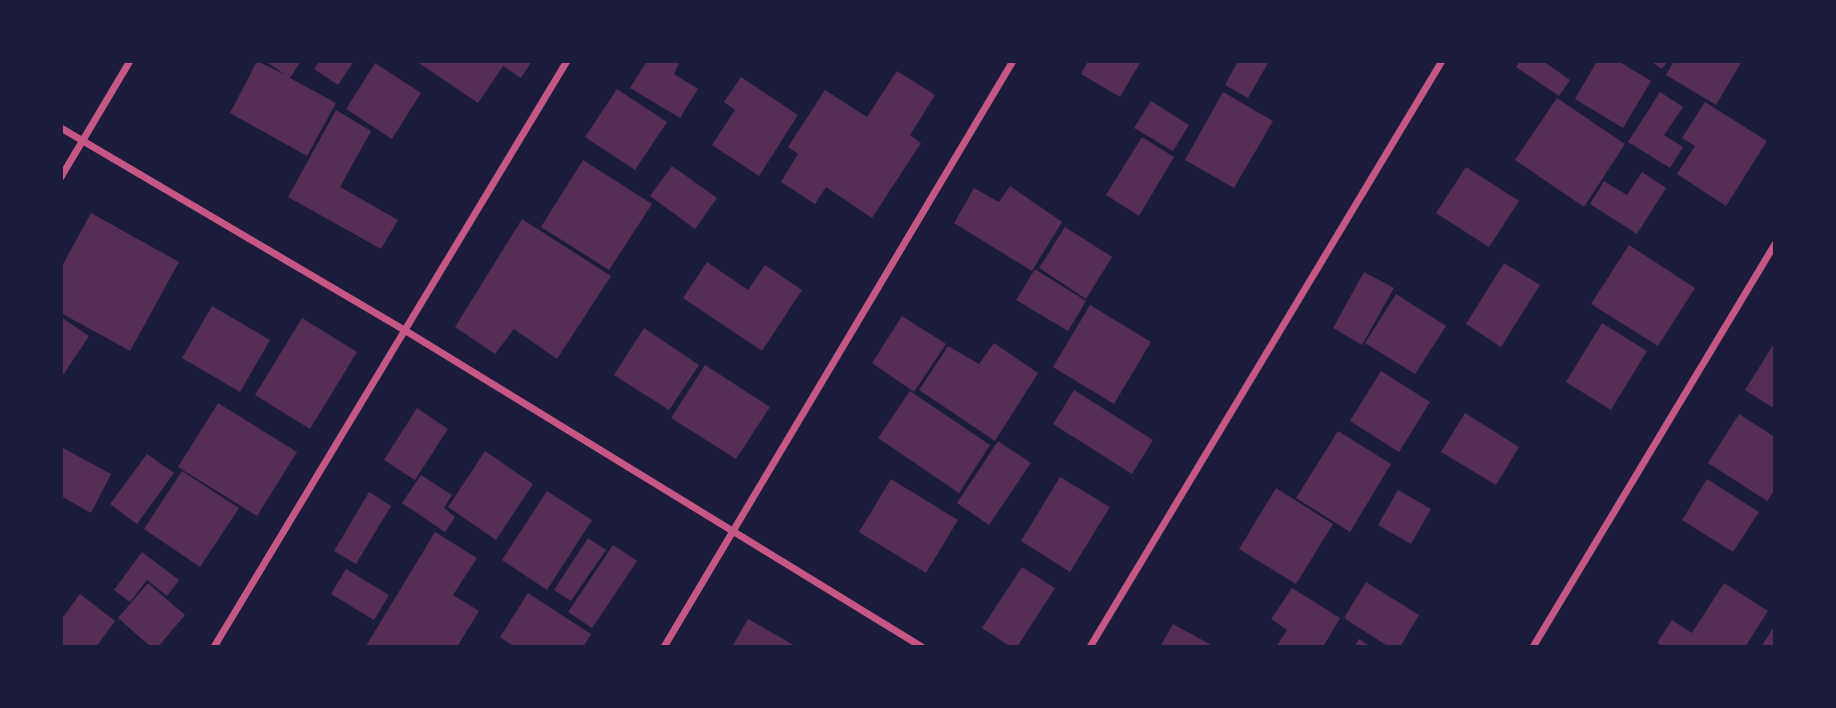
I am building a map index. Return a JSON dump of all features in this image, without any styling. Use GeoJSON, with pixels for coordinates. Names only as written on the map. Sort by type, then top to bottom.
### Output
{"type":"FeatureCollection","features":[{"type":"Feature","properties":{"kind":"street"},"geometry":{"type":"LineString","coordinates":[[61,177],[130,61]]}},
{"type":"Feature","properties":{"kind":"street"},"geometry":{"type":"LineString","coordinates":[[214,647],[567,61]]}},
{"type":"Feature","properties":{"kind":"street"},"geometry":{"type":"LineString","coordinates":[[664,647],[1013,61]]}},
{"type":"Feature","properties":{"kind":"street"},"geometry":{"type":"LineString","coordinates":[[1090,647],[1442,61]]}},
{"type":"Feature","properties":{"kind":"street"},"geometry":{"type":"LineString","coordinates":[[61,128],[406,331],[922,647]]}},
{"type":"Feature","properties":{"kind":"street"},"geometry":{"type":"LineString","coordinates":[[1533,647],[1775,244]]}},
{"type":"Feature","properties":{"kind":"building"},"geometry":{"type":"Polygon","coordinates":[[[257,61],[286,75],[265,61],[301,61],[290,78],[336,103],[307,156],[230,113],[257,61]]]}},
{"type":"Feature","properties":{"kind":"building"},"geometry":{"type":"Polygon","coordinates":[[[320,61],[354,61],[338,85],[314,69],[320,61]]]}},
{"type":"Feature","properties":{"kind":"building"},"geometry":{"type":"Polygon","coordinates":[[[416,61],[532,61],[521,78],[503,66],[478,103],[416,61]]]}},
{"type":"Feature","properties":{"kind":"building"},"geometry":{"type":"Polygon","coordinates":[[[647,61],[680,61],[674,74],[698,89],[680,118],[630,88],[647,61]]]}},
{"type":"Feature","properties":{"kind":"building"},"geometry":{"type":"Polygon","coordinates":[[[1088,61],[1141,61],[1120,97],[1081,74],[1088,61]]]}},
{"type":"Feature","properties":{"kind":"building"},"geometry":{"type":"Polygon","coordinates":[[[1238,61],[1269,61],[1248,98],[1225,85],[1238,61]]]}},
{"type":"Feature","properties":{"kind":"building"},"geometry":{"type":"Polygon","coordinates":[[[1520,61],[1543,61],[1570,80],[1559,96],[1516,67],[1520,61]]]}},
{"type":"Feature","properties":{"kind":"building"},"geometry":{"type":"Polygon","coordinates":[[[1597,61],[1618,61],[1651,81],[1623,128],[1575,99],[1597,61]]]}},
{"type":"Feature","properties":{"kind":"building"},"geometry":{"type":"Polygon","coordinates":[[[1650,61],[1668,61],[1662,69],[1650,61]]]}},
{"type":"Feature","properties":{"kind":"building"},"geometry":{"type":"Polygon","coordinates":[[[1674,61],[1742,61],[1716,105],[1666,75],[1674,61]]]}},
{"type":"Feature","properties":{"kind":"building"},"geometry":{"type":"Polygon","coordinates":[[[375,63],[421,93],[392,139],[346,109],[375,63]]]}},
{"type":"Feature","properties":{"kind":"building"},"geometry":{"type":"Polygon","coordinates":[[[897,71],[935,95],[910,135],[921,143],[872,218],[826,187],[815,204],[781,182],[798,154],[788,147],[825,90],[867,117],[897,71]]]}},
{"type":"Feature","properties":{"kind":"building"},"geometry":{"type":"Polygon","coordinates":[[[741,77],[798,115],[759,176],[712,145],[735,110],[724,102],[741,77]]]}},
{"type":"Feature","properties":{"kind":"building"},"geometry":{"type":"Polygon","coordinates":[[[617,89],[667,122],[635,170],[585,137],[617,89]]]}},
{"type":"Feature","properties":{"kind":"building"},"geometry":{"type":"Polygon","coordinates":[[[1223,92],[1273,121],[1234,188],[1185,160],[1223,92]]]}},
{"type":"Feature","properties":{"kind":"building"},"geometry":{"type":"Polygon","coordinates":[[[1660,92],[1683,107],[1664,135],[1683,147],[1670,168],[1628,142],[1660,92]]]}},
{"type":"Feature","properties":{"kind":"building"},"geometry":{"type":"Polygon","coordinates":[[[1557,98],[1625,144],[1584,207],[1515,160],[1557,98]]]}},
{"type":"Feature","properties":{"kind":"building"},"geometry":{"type":"Polygon","coordinates":[[[1151,101],[1189,125],[1173,151],[1134,128],[1151,101]]]}},
{"type":"Feature","properties":{"kind":"building"},"geometry":{"type":"Polygon","coordinates":[[[1705,102],[1767,141],[1726,206],[1677,174],[1695,146],[1682,138],[1705,102]]]}},
{"type":"Feature","properties":{"kind":"building"},"geometry":{"type":"Polygon","coordinates":[[[336,110],[371,131],[340,187],[398,220],[381,249],[288,197],[336,110]]]}},
{"type":"Feature","properties":{"kind":"building"},"geometry":{"type":"Polygon","coordinates":[[[1142,137],[1174,157],[1139,216],[1106,195],[1142,137]]]}},
{"type":"Feature","properties":{"kind":"building"},"geometry":{"type":"Polygon","coordinates":[[[583,160],[652,204],[609,270],[541,227],[583,160]]]}},
{"type":"Feature","properties":{"kind":"building"},"geometry":{"type":"Polygon","coordinates":[[[672,166],[717,198],[695,229],[650,196],[672,166]]]}},
{"type":"Feature","properties":{"kind":"building"},"geometry":{"type":"Polygon","coordinates":[[[1466,167],[1519,201],[1489,247],[1436,213],[1466,167]]]}},
{"type":"Feature","properties":{"kind":"building"},"geometry":{"type":"Polygon","coordinates":[[[1642,172],[1666,188],[1637,234],[1590,204],[1604,181],[1627,195],[1642,172]]]}},
{"type":"Feature","properties":{"kind":"building"},"geometry":{"type":"Polygon","coordinates":[[[1010,186],[1062,222],[1032,271],[954,223],[974,188],[999,202],[1010,186]]]}},
{"type":"Feature","properties":{"kind":"building"},"geometry":{"type":"Polygon","coordinates":[[[91,213],[179,262],[130,351],[61,313],[61,268],[91,213]]]}},
{"type":"Feature","properties":{"kind":"building"},"geometry":{"type":"Polygon","coordinates":[[[522,219],[611,276],[557,359],[514,329],[495,354],[455,327],[522,219]]]}},
{"type":"Feature","properties":{"kind":"building"},"geometry":{"type":"Polygon","coordinates":[[[1065,227],[1112,257],[1086,299],[1039,268],[1065,227]]]}},
{"type":"Feature","properties":{"kind":"building"},"geometry":{"type":"Polygon","coordinates":[[[1629,245],[1695,288],[1658,346],[1591,304],[1629,245]]]}},
{"type":"Feature","properties":{"kind":"building"},"geometry":{"type":"Polygon","coordinates":[[[707,262],[748,290],[765,265],[802,290],[762,351],[683,298],[707,262]]]}},
{"type":"Feature","properties":{"kind":"building"},"geometry":{"type":"Polygon","coordinates":[[[1504,263],[1540,285],[1501,347],[1466,324],[1504,263]]]}},
{"type":"Feature","properties":{"kind":"building"},"geometry":{"type":"Polygon","coordinates":[[[1035,269],[1086,301],[1068,331],[1016,300],[1035,269]]]}},
{"type":"Feature","properties":{"kind":"building"},"geometry":{"type":"Polygon","coordinates":[[[1364,272],[1394,288],[1362,345],[1333,328],[1364,272]]]}},
{"type":"Feature","properties":{"kind":"building"},"geometry":{"type":"Polygon","coordinates":[[[1396,294],[1446,326],[1415,374],[1365,343],[1396,294]]]}},
{"type":"Feature","properties":{"kind":"building"},"geometry":{"type":"Polygon","coordinates":[[[1090,305],[1151,342],[1114,404],[1053,367],[1090,305]]]}},
{"type":"Feature","properties":{"kind":"building"},"geometry":{"type":"Polygon","coordinates":[[[212,306],[270,340],[240,392],[182,358],[212,306]]]}},
{"type":"Feature","properties":{"kind":"building"},"geometry":{"type":"Polygon","coordinates":[[[902,316],[946,344],[914,392],[872,363],[902,316]]]}},
{"type":"Feature","properties":{"kind":"building"},"geometry":{"type":"Polygon","coordinates":[[[61,317],[89,336],[61,378],[61,317]]]}},
{"type":"Feature","properties":{"kind":"building"},"geometry":{"type":"Polygon","coordinates":[[[302,318],[357,352],[310,429],[255,395],[302,318]]]}},
{"type":"Feature","properties":{"kind":"building"},"geometry":{"type":"Polygon","coordinates":[[[1602,323],[1647,351],[1611,410],[1566,382],[1602,323]]]}},
{"type":"Feature","properties":{"kind":"building"},"geometry":{"type":"Polygon","coordinates":[[[644,328],[699,365],[669,410],[614,375],[644,328]]]}},
{"type":"Feature","properties":{"kind":"building"},"geometry":{"type":"Polygon","coordinates":[[[1775,342],[1775,409],[1745,390],[1775,342]]]}},
{"type":"Feature","properties":{"kind":"building"},"geometry":{"type":"Polygon","coordinates":[[[994,343],[1038,373],[995,441],[919,390],[948,346],[979,364],[994,343]]]}},
{"type":"Feature","properties":{"kind":"building"},"geometry":{"type":"Polygon","coordinates":[[[705,365],[770,407],[736,459],[671,418],[705,365]]]}},
{"type":"Feature","properties":{"kind":"building"},"geometry":{"type":"Polygon","coordinates":[[[1381,371],[1430,402],[1399,452],[1350,421],[1381,371]]]}},
{"type":"Feature","properties":{"kind":"building"},"geometry":{"type":"Polygon","coordinates":[[[1074,390],[1153,440],[1132,474],[1053,424],[1074,390]]]}},
{"type":"Feature","properties":{"kind":"building"},"geometry":{"type":"Polygon","coordinates":[[[910,391],[990,445],[959,493],[878,438],[910,391]]]}},
{"type":"Feature","properties":{"kind":"building"},"geometry":{"type":"Polygon","coordinates":[[[218,403],[297,452],[257,516],[178,467],[218,403]]]}},
{"type":"Feature","properties":{"kind":"building"},"geometry":{"type":"Polygon","coordinates":[[[417,408],[448,429],[415,480],[384,460],[417,408]]]}},
{"type":"Feature","properties":{"kind":"building"},"geometry":{"type":"Polygon","coordinates":[[[1465,413],[1519,447],[1496,485],[1441,452],[1465,413]]]}},
{"type":"Feature","properties":{"kind":"building"},"geometry":{"type":"Polygon","coordinates":[[[1739,414],[1775,437],[1775,490],[1767,501],[1708,463],[1739,414]]]}},
{"type":"Feature","properties":{"kind":"building"},"geometry":{"type":"Polygon","coordinates":[[[1338,431],[1391,464],[1350,532],[1296,498],[1338,431]]]}},
{"type":"Feature","properties":{"kind":"building"},"geometry":{"type":"Polygon","coordinates":[[[998,441],[1031,463],[989,525],[957,503],[998,441]]]}},
{"type":"Feature","properties":{"kind":"building"},"geometry":{"type":"Polygon","coordinates":[[[61,447],[111,474],[91,513],[61,496],[61,447]]]}},
{"type":"Feature","properties":{"kind":"building"},"geometry":{"type":"Polygon","coordinates":[[[485,451],[533,484],[496,540],[448,507],[485,451]]]}},
{"type":"Feature","properties":{"kind":"building"},"geometry":{"type":"Polygon","coordinates":[[[147,454],[174,473],[137,524],[110,504],[147,454]]]}},
{"type":"Feature","properties":{"kind":"building"},"geometry":{"type":"Polygon","coordinates":[[[182,471],[239,508],[200,567],[144,529],[182,471]]]}},
{"type":"Feature","properties":{"kind":"building"},"geometry":{"type":"Polygon","coordinates":[[[421,475],[452,495],[444,508],[455,517],[445,532],[402,503],[421,475]]]}},
{"type":"Feature","properties":{"kind":"building"},"geometry":{"type":"Polygon","coordinates":[[[1060,477],[1110,507],[1070,572],[1021,541],[1060,477]]]}},
{"type":"Feature","properties":{"kind":"building"},"geometry":{"type":"Polygon","coordinates":[[[891,479],[958,520],[926,573],[859,532],[891,479]]]}},
{"type":"Feature","properties":{"kind":"building"},"geometry":{"type":"Polygon","coordinates":[[[1707,479],[1759,512],[1733,552],[1682,520],[1707,479]]]}},
{"type":"Feature","properties":{"kind":"building"},"geometry":{"type":"Polygon","coordinates":[[[1276,488],[1333,524],[1296,584],[1239,549],[1276,488]]]}},
{"type":"Feature","properties":{"kind":"building"},"geometry":{"type":"Polygon","coordinates":[[[1398,490],[1431,509],[1411,544],[1378,525],[1398,490]]]}},
{"type":"Feature","properties":{"kind":"building"},"geometry":{"type":"Polygon","coordinates":[[[547,491],[592,520],[547,590],[502,560],[547,491]]]}},
{"type":"Feature","properties":{"kind":"building"},"geometry":{"type":"Polygon","coordinates":[[[369,492],[391,506],[356,564],[334,551],[369,492]]]}},
{"type":"Feature","properties":{"kind":"building"},"geometry":{"type":"Polygon","coordinates":[[[435,532],[477,558],[453,595],[479,611],[457,647],[367,647],[366,646],[435,532]]]}},
{"type":"Feature","properties":{"kind":"building"},"geometry":{"type":"Polygon","coordinates":[[[588,538],[606,550],[571,601],[554,590],[588,538]]]}},
{"type":"Feature","properties":{"kind":"building"},"geometry":{"type":"Polygon","coordinates":[[[613,545],[637,561],[592,628],[568,612],[613,545]]]}},
{"type":"Feature","properties":{"kind":"building"},"geometry":{"type":"Polygon","coordinates":[[[142,552],[179,580],[167,596],[147,580],[130,602],[114,590],[142,552]]]}},
{"type":"Feature","properties":{"kind":"building"},"geometry":{"type":"Polygon","coordinates":[[[1022,567],[1055,588],[1017,647],[1011,647],[982,628],[1022,567]]]}},
{"type":"Feature","properties":{"kind":"building"},"geometry":{"type":"Polygon","coordinates":[[[346,569],[389,595],[374,620],[331,594],[346,569]]]}},
{"type":"Feature","properties":{"kind":"building"},"geometry":{"type":"Polygon","coordinates":[[[1366,582],[1419,615],[1400,647],[1389,647],[1344,618],[1366,582]]]}},
{"type":"Feature","properties":{"kind":"building"},"geometry":{"type":"Polygon","coordinates":[[[148,583],[185,615],[158,647],[151,647],[118,618],[148,583]]]}},
{"type":"Feature","properties":{"kind":"building"},"geometry":{"type":"Polygon","coordinates":[[[1724,583],[1768,611],[1745,647],[1663,647],[1657,643],[1672,620],[1692,633],[1724,583]]]}},
{"type":"Feature","properties":{"kind":"building"},"geometry":{"type":"Polygon","coordinates":[[[1292,588],[1340,618],[1323,647],[1276,647],[1287,630],[1271,619],[1292,588]]]}},
{"type":"Feature","properties":{"kind":"building"},"geometry":{"type":"Polygon","coordinates":[[[528,593],[591,634],[583,647],[515,647],[500,637],[528,593]]]}},
{"type":"Feature","properties":{"kind":"building"},"geometry":{"type":"Polygon","coordinates":[[[80,594],[115,621],[96,647],[61,647],[61,620],[80,594]]]}},
{"type":"Feature","properties":{"kind":"building"},"geometry":{"type":"Polygon","coordinates":[[[748,619],[797,647],[732,647],[748,619]]]}},
{"type":"Feature","properties":{"kind":"building"},"geometry":{"type":"Polygon","coordinates":[[[1173,624],[1215,647],[1160,647],[1173,624]]]}},
{"type":"Feature","properties":{"kind":"building"},"geometry":{"type":"Polygon","coordinates":[[[1775,625],[1775,647],[1761,647],[1775,625]]]}},
{"type":"Feature","properties":{"kind":"building"},"geometry":{"type":"Polygon","coordinates":[[[1359,639],[1371,647],[1354,647],[1359,639]]]}}]}
